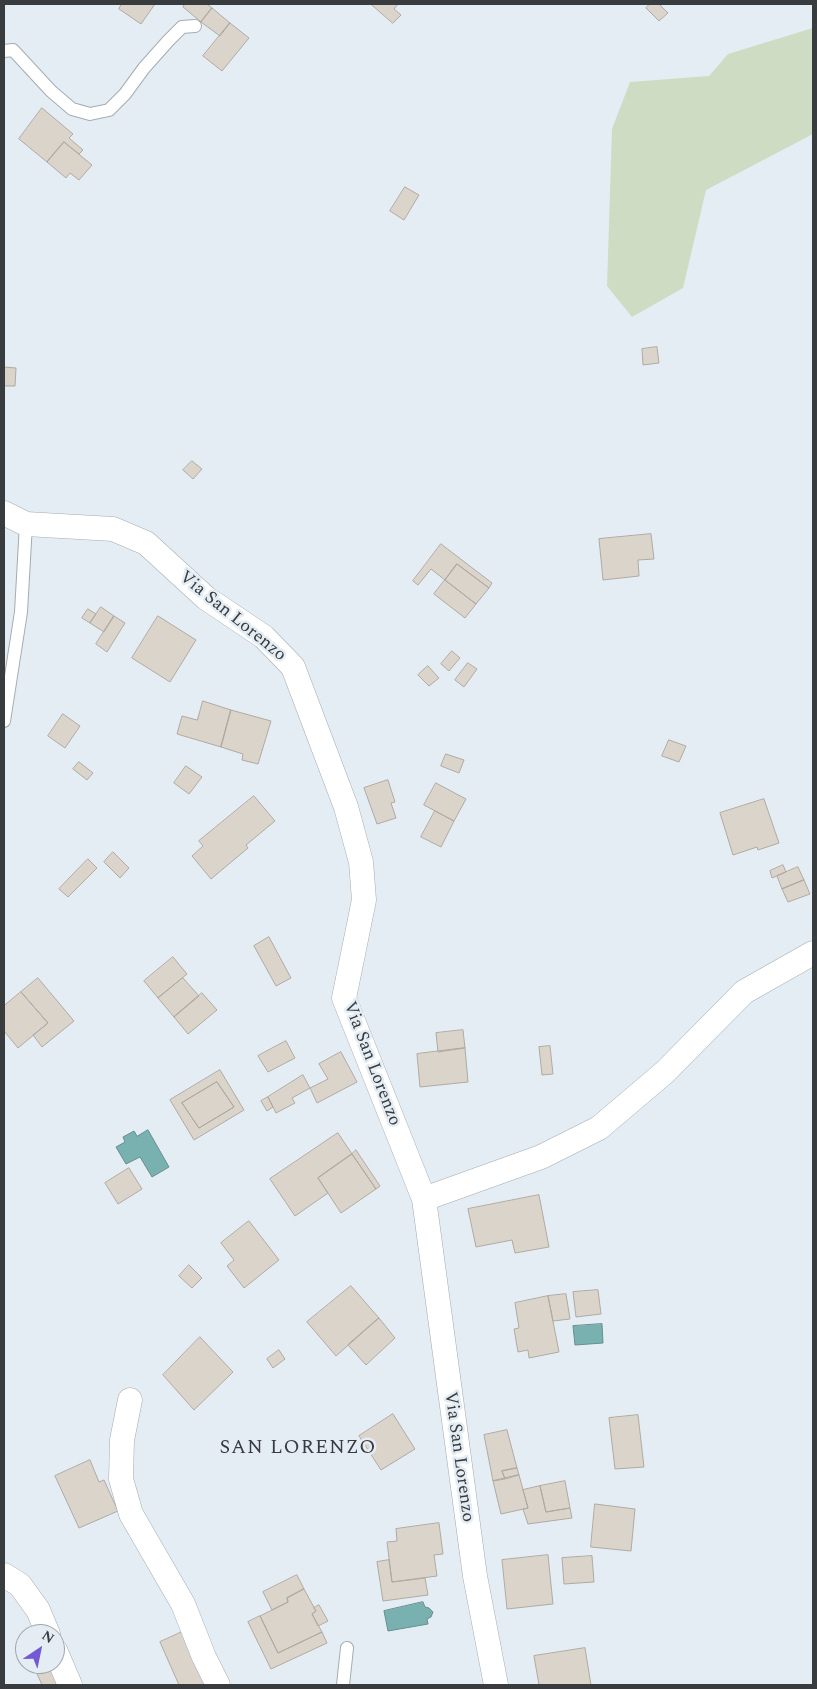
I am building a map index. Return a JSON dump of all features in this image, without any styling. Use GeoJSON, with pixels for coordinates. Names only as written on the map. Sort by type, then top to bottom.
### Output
{"type":"FeatureCollection","features":[{"type":"Feature","properties":{"kind":"street","name":"Via San Lorenzo"},"geometry":{"type":"LineString","coordinates":[[4,513],[26,524],[113,529],[146,543],[206,598],[264,637],[293,667],[346,807],[361,862],[364,900],[344,998],[424,1199],[475,1576],[496,1685]]}},
{"type":"Feature","properties":{"kind":"street"},"geometry":{"type":"LineString","coordinates":[[424,1199],[541,1157],[599,1128],[666,1072],[744,992],[813,953]]}},
{"type":"Feature","properties":{"kind":"street"},"geometry":{"type":"LineString","coordinates":[[130,1400],[122,1440],[122,1478],[131,1514],[183,1604],[204,1657],[218,1685]]}},
{"type":"Feature","properties":{"kind":"street"},"geometry":{"type":"LineString","coordinates":[[4,1575],[20,1585],[38,1610],[44,1624]]}},
{"type":"Feature","properties":{"kind":"street"},"geometry":{"type":"LineString","coordinates":[[65,1673],[70,1685]]}},
{"type":"Feature","properties":{"kind":"lane"},"geometry":{"type":"LineString","coordinates":[[4,51],[13,50],[51,91],[72,108],[90,114],[109,110],[182,27],[195,26]]}},
{"type":"Feature","properties":{"kind":"lane"},"geometry":{"type":"LineString","coordinates":[[4,721],[20,612],[26,524]]}},
{"type":"Feature","properties":{"kind":"lane"},"geometry":{"type":"LineString","coordinates":[[343,1685],[347,1648]]}},
{"type":"Feature","properties":{"kind":"green space"},"geometry":{"type":"Polygon","coordinates":[[[813,28],[813,134],[706,190],[683,288],[632,317],[607,286],[612,129],[630,82],[709,76],[728,54],[813,28]]]}},
{"type":"Feature","properties":{"kind":"water"},"geometry":{"type":"Polygon","coordinates":[[[148,1130],[169,1167],[152,1177],[140,1157],[126,1164],[116,1147],[125,1142],[123,1137],[134,1131],[137,1136],[148,1130]]]}},
{"type":"Feature","properties":{"kind":"water"},"geometry":{"type":"Polygon","coordinates":[[[602,1324],[603,1343],[575,1345],[573,1326],[602,1324]]]}},
{"type":"Feature","properties":{"kind":"water"},"geometry":{"type":"Polygon","coordinates":[[[423,1602],[425,1607],[433,1612],[431,1617],[427,1619],[428,1624],[388,1631],[384,1611],[423,1602]]]}},
{"type":"Feature","properties":{"kind":"building"},"geometry":{"type":"Polygon","coordinates":[[[122,4],[155,4],[141,24],[119,9],[122,4]]]}},
{"type":"Feature","properties":{"kind":"building"},"geometry":{"type":"Polygon","coordinates":[[[185,4],[207,4],[212,8],[201,22],[183,7],[185,4]]]}},
{"type":"Feature","properties":{"kind":"building"},"geometry":{"type":"Polygon","coordinates":[[[371,4],[398,4],[394,9],[401,15],[393,23],[371,4]]]}},
{"type":"Feature","properties":{"kind":"building"},"geometry":{"type":"Polygon","coordinates":[[[650,4],[659,4],[668,13],[659,21],[646,8],[650,4]]]}},
{"type":"Feature","properties":{"kind":"building"},"geometry":{"type":"Polygon","coordinates":[[[212,8],[230,23],[220,36],[201,22],[212,8]]]}},
{"type":"Feature","properties":{"kind":"building"},"geometry":{"type":"Polygon","coordinates":[[[230,23],[249,38],[222,71],[203,56],[230,23]]]}},
{"type":"Feature","properties":{"kind":"building"},"geometry":{"type":"Polygon","coordinates":[[[42,108],[73,134],[69,138],[83,150],[79,154],[64,142],[47,162],[19,139],[42,108]]]}},
{"type":"Feature","properties":{"kind":"building"},"geometry":{"type":"Polygon","coordinates":[[[64,142],[92,165],[79,180],[70,173],[66,178],[47,162],[64,142]]]}},
{"type":"Feature","properties":{"kind":"building"},"geometry":{"type":"Polygon","coordinates":[[[405,187],[419,195],[404,220],[390,211],[405,187]]]}},
{"type":"Feature","properties":{"kind":"building"},"geometry":{"type":"Polygon","coordinates":[[[657,347],[659,363],[643,365],[642,349],[657,347]]]}},
{"type":"Feature","properties":{"kind":"building"},"geometry":{"type":"Polygon","coordinates":[[[4,367],[16,368],[15,386],[4,386],[4,367]]]}},
{"type":"Feature","properties":{"kind":"building"},"geometry":{"type":"Polygon","coordinates":[[[192,461],[202,469],[193,479],[183,470],[192,461]]]}},
{"type":"Feature","properties":{"kind":"building"},"geometry":{"type":"Polygon","coordinates":[[[651,534],[654,559],[638,560],[639,576],[603,580],[599,539],[651,534]]]}},
{"type":"Feature","properties":{"kind":"building"},"geometry":{"type":"Polygon","coordinates":[[[441,544],[492,583],[489,588],[457,564],[445,580],[431,569],[418,585],[413,581],[441,544]]]}},
{"type":"Feature","properties":{"kind":"building"},"geometry":{"type":"Polygon","coordinates":[[[457,564],[489,588],[476,604],[445,580],[457,564]]]}},
{"type":"Feature","properties":{"kind":"building"},"geometry":{"type":"Polygon","coordinates":[[[445,580],[476,604],[465,618],[434,594],[445,580]]]}},
{"type":"Feature","properties":{"kind":"building"},"geometry":{"type":"Polygon","coordinates":[[[101,607],[114,616],[104,632],[90,623],[101,607]]]}},
{"type":"Feature","properties":{"kind":"building"},"geometry":{"type":"Polygon","coordinates":[[[88,609],[96,614],[90,623],[82,618],[88,609]]]}},
{"type":"Feature","properties":{"kind":"building"},"geometry":{"type":"Polygon","coordinates":[[[114,616],[125,623],[107,652],[96,644],[114,616]]]}},
{"type":"Feature","properties":{"kind":"building"},"geometry":{"type":"Polygon","coordinates":[[[158,616],[196,640],[170,682],[132,658],[158,616]]]}},
{"type":"Feature","properties":{"kind":"building"},"geometry":{"type":"Polygon","coordinates":[[[452,651],[460,658],[449,671],[441,664],[452,651]]]}},
{"type":"Feature","properties":{"kind":"building"},"geometry":{"type":"Polygon","coordinates":[[[468,663],[477,669],[464,687],[455,680],[468,663]]]}},
{"type":"Feature","properties":{"kind":"building"},"geometry":{"type":"Polygon","coordinates":[[[428,666],[439,678],[429,686],[418,675],[428,666]]]}},
{"type":"Feature","properties":{"kind":"building"},"geometry":{"type":"Polygon","coordinates":[[[203,701],[231,710],[221,747],[177,734],[182,716],[197,720],[203,701]]]}},
{"type":"Feature","properties":{"kind":"building"},"geometry":{"type":"Polygon","coordinates":[[[231,710],[271,721],[258,764],[242,760],[243,754],[221,747],[231,710]]]}},
{"type":"Feature","properties":{"kind":"building"},"geometry":{"type":"Polygon","coordinates":[[[63,714],[80,726],[65,748],[48,736],[63,714]]]}},
{"type":"Feature","properties":{"kind":"building"},"geometry":{"type":"Polygon","coordinates":[[[669,740],[686,746],[679,762],[662,756],[669,740]]]}},
{"type":"Feature","properties":{"kind":"building"},"geometry":{"type":"Polygon","coordinates":[[[446,754],[464,760],[459,773],[441,766],[446,754]]]}},
{"type":"Feature","properties":{"kind":"building"},"geometry":{"type":"Polygon","coordinates":[[[79,762],[93,773],[87,780],[73,769],[79,762]]]}},
{"type":"Feature","properties":{"kind":"building"},"geometry":{"type":"Polygon","coordinates":[[[186,766],[202,777],[189,794],[174,783],[186,766]]]}},
{"type":"Feature","properties":{"kind":"building"},"geometry":{"type":"Polygon","coordinates":[[[388,780],[395,802],[391,803],[396,818],[377,824],[364,788],[388,780]]]}},
{"type":"Feature","properties":{"kind":"building"},"geometry":{"type":"Polygon","coordinates":[[[436,783],[466,799],[454,821],[424,805],[436,783]]]}},
{"type":"Feature","properties":{"kind":"building"},"geometry":{"type":"Polygon","coordinates":[[[254,796],[275,821],[246,845],[248,848],[211,879],[192,856],[203,846],[199,841],[254,796]]]}},
{"type":"Feature","properties":{"kind":"building"},"geometry":{"type":"Polygon","coordinates":[[[764,799],[779,843],[758,850],[757,847],[733,855],[720,813],[764,799]]]}},
{"type":"Feature","properties":{"kind":"building"},"geometry":{"type":"Polygon","coordinates":[[[435,811],[454,821],[441,847],[421,837],[435,811]]]}},
{"type":"Feature","properties":{"kind":"building"},"geometry":{"type":"Polygon","coordinates":[[[113,852],[129,868],[120,878],[104,862],[113,852]]]}},
{"type":"Feature","properties":{"kind":"building"},"geometry":{"type":"Polygon","coordinates":[[[88,859],[97,868],[68,897],[59,889],[88,859]]]}},
{"type":"Feature","properties":{"kind":"building"},"geometry":{"type":"Polygon","coordinates":[[[783,865],[786,872],[772,878],[770,871],[783,865]]]}},
{"type":"Feature","properties":{"kind":"building"},"geometry":{"type":"Polygon","coordinates":[[[798,867],[804,880],[782,889],[777,876],[798,867]]]}},
{"type":"Feature","properties":{"kind":"building"},"geometry":{"type":"Polygon","coordinates":[[[804,880],[810,894],[788,902],[782,889],[804,880]]]}},
{"type":"Feature","properties":{"kind":"building"},"geometry":{"type":"Polygon","coordinates":[[[269,937],[291,978],[276,986],[254,946],[269,937]]]}},
{"type":"Feature","properties":{"kind":"building"},"geometry":{"type":"Polygon","coordinates":[[[173,957],[187,974],[158,998],[144,981],[173,957]]]}},
{"type":"Feature","properties":{"kind":"building"},"geometry":{"type":"Polygon","coordinates":[[[38,978],[74,1021],[42,1047],[33,1035],[48,1023],[21,992],[38,978]]]}},
{"type":"Feature","properties":{"kind":"building"},"geometry":{"type":"Polygon","coordinates":[[[183,978],[199,996],[174,1017],[158,998],[183,978]]]}},
{"type":"Feature","properties":{"kind":"building"},"geometry":{"type":"Polygon","coordinates":[[[21,992],[48,1023],[18,1048],[4,1031],[4,1006],[21,992]]]}},
{"type":"Feature","properties":{"kind":"building"},"geometry":{"type":"Polygon","coordinates":[[[202,993],[217,1010],[188,1034],[174,1017],[202,993]]]}},
{"type":"Feature","properties":{"kind":"building"},"geometry":{"type":"Polygon","coordinates":[[[463,1030],[465,1048],[438,1052],[436,1033],[463,1030]]]}},
{"type":"Feature","properties":{"kind":"building"},"geometry":{"type":"Polygon","coordinates":[[[286,1041],[295,1058],[268,1072],[258,1056],[286,1041]]]}},
{"type":"Feature","properties":{"kind":"building"},"geometry":{"type":"Polygon","coordinates":[[[550,1046],[553,1074],[542,1075],[539,1047],[550,1046]]]}},
{"type":"Feature","properties":{"kind":"building"},"geometry":{"type":"Polygon","coordinates":[[[465,1048],[468,1082],[420,1087],[417,1054],[465,1048]]]}},
{"type":"Feature","properties":{"kind":"building"},"geometry":{"type":"Polygon","coordinates":[[[341,1052],[357,1082],[317,1103],[310,1088],[328,1079],[319,1064],[341,1052]]]}},
{"type":"Feature","properties":{"kind":"building"},"geometry":{"type":"Polygon","coordinates":[[[220,1070],[244,1110],[194,1140],[170,1100],[220,1070]],[[217,1082],[182,1103],[199,1128],[234,1107],[217,1082]]]}},
{"type":"Feature","properties":{"kind":"building"},"geometry":{"type":"Polygon","coordinates":[[[303,1075],[310,1088],[292,1098],[295,1103],[276,1113],[268,1097],[303,1075]]]}},
{"type":"Feature","properties":{"kind":"building"},"geometry":{"type":"Polygon","coordinates":[[[217,1082],[234,1107],[199,1128],[182,1103],[217,1082]]]}},
{"type":"Feature","properties":{"kind":"building"},"geometry":{"type":"Polygon","coordinates":[[[268,1097],[273,1107],[267,1111],[261,1101],[268,1097]]]}},
{"type":"Feature","properties":{"kind":"building"},"geometry":{"type":"Polygon","coordinates":[[[338,1133],[352,1154],[318,1178],[328,1193],[295,1216],[270,1179],[338,1133]]]}},
{"type":"Feature","properties":{"kind":"building"},"geometry":{"type":"Polygon","coordinates":[[[356,1150],[380,1186],[376,1189],[352,1154],[356,1150]]]}},
{"type":"Feature","properties":{"kind":"building"},"geometry":{"type":"Polygon","coordinates":[[[352,1154],[376,1189],[341,1213],[318,1178],[352,1154]]]}},
{"type":"Feature","properties":{"kind":"building"},"geometry":{"type":"Polygon","coordinates":[[[129,1168],[142,1189],[118,1204],[105,1183],[129,1168]]]}},
{"type":"Feature","properties":{"kind":"building"},"geometry":{"type":"Polygon","coordinates":[[[539,1195],[549,1247],[515,1253],[512,1240],[476,1247],[468,1209],[539,1195]]]}},
{"type":"Feature","properties":{"kind":"building"},"geometry":{"type":"Polygon","coordinates":[[[249,1221],[279,1260],[244,1288],[227,1266],[234,1260],[221,1243],[249,1221]]]}},
{"type":"Feature","properties":{"kind":"building"},"geometry":{"type":"Polygon","coordinates":[[[189,1265],[202,1278],[192,1288],[179,1276],[189,1265]]]}},
{"type":"Feature","properties":{"kind":"building"},"geometry":{"type":"Polygon","coordinates":[[[351,1286],[379,1318],[336,1356],[307,1322],[351,1286]]]}},
{"type":"Feature","properties":{"kind":"building"},"geometry":{"type":"Polygon","coordinates":[[[598,1290],[601,1314],[576,1317],[573,1292],[598,1290]]]}},
{"type":"Feature","properties":{"kind":"building"},"geometry":{"type":"Polygon","coordinates":[[[566,1294],[570,1319],[553,1321],[548,1296],[566,1294]]]}},
{"type":"Feature","properties":{"kind":"building"},"geometry":{"type":"Polygon","coordinates":[[[548,1296],[559,1352],[529,1358],[528,1350],[518,1352],[514,1329],[519,1328],[515,1303],[548,1296]]]}},
{"type":"Feature","properties":{"kind":"building"},"geometry":{"type":"Polygon","coordinates":[[[379,1318],[395,1338],[366,1365],[348,1345],[379,1318]]]}},
{"type":"Feature","properties":{"kind":"building"},"geometry":{"type":"Polygon","coordinates":[[[200,1337],[233,1372],[194,1410],[163,1375],[200,1337]]]}},
{"type":"Feature","properties":{"kind":"building"},"geometry":{"type":"Polygon","coordinates":[[[279,1350],[285,1359],[273,1368],[267,1359],[279,1350]]]}},
{"type":"Feature","properties":{"kind":"building"},"geometry":{"type":"Polygon","coordinates":[[[393,1414],[415,1449],[381,1470],[359,1436],[393,1414]]]}},
{"type":"Feature","properties":{"kind":"building"},"geometry":{"type":"Polygon","coordinates":[[[638,1415],[644,1467],[615,1469],[609,1418],[638,1415]]]}},
{"type":"Feature","properties":{"kind":"building"},"geometry":{"type":"Polygon","coordinates":[[[507,1430],[517,1468],[502,1471],[505,1479],[493,1481],[484,1435],[507,1430]]]}},
{"type":"Feature","properties":{"kind":"building"},"geometry":{"type":"Polygon","coordinates":[[[90,1460],[99,1482],[104,1480],[118,1511],[79,1528],[55,1476],[90,1460]]]}},
{"type":"Feature","properties":{"kind":"building"},"geometry":{"type":"Polygon","coordinates":[[[517,1468],[519,1475],[505,1479],[502,1471],[517,1468]]]}},
{"type":"Feature","properties":{"kind":"building"},"geometry":{"type":"Polygon","coordinates":[[[519,1475],[528,1508],[501,1514],[493,1481],[519,1475]]]}},
{"type":"Feature","properties":{"kind":"building"},"geometry":{"type":"Polygon","coordinates":[[[565,1481],[570,1508],[546,1512],[540,1486],[565,1481]]]}},
{"type":"Feature","properties":{"kind":"building"},"geometry":{"type":"Polygon","coordinates":[[[540,1486],[546,1512],[570,1508],[572,1518],[528,1524],[523,1509],[528,1508],[523,1490],[540,1486]]]}},
{"type":"Feature","properties":{"kind":"building"},"geometry":{"type":"Polygon","coordinates":[[[595,1504],[635,1509],[631,1551],[591,1547],[595,1504]]]}},
{"type":"Feature","properties":{"kind":"building"},"geometry":{"type":"Polygon","coordinates":[[[439,1523],[443,1554],[434,1555],[437,1576],[392,1582],[387,1542],[397,1541],[396,1529],[439,1523]]]}},
{"type":"Feature","properties":{"kind":"building"},"geometry":{"type":"Polygon","coordinates":[[[548,1555],[553,1604],[507,1609],[502,1560],[548,1555]]]}},
{"type":"Feature","properties":{"kind":"building"},"geometry":{"type":"Polygon","coordinates":[[[592,1556],[594,1582],[564,1584],[562,1558],[592,1556]]]}},
{"type":"Feature","properties":{"kind":"building"},"geometry":{"type":"Polygon","coordinates":[[[389,1560],[392,1582],[425,1578],[428,1595],[383,1601],[377,1562],[389,1560]]]}},
{"type":"Feature","properties":{"kind":"building"},"geometry":{"type":"Polygon","coordinates":[[[297,1575],[304,1589],[287,1598],[288,1602],[272,1610],[263,1592],[297,1575]]]}},
{"type":"Feature","properties":{"kind":"building"},"geometry":{"type":"Polygon","coordinates":[[[304,1589],[316,1611],[312,1614],[322,1632],[278,1653],[260,1616],[288,1602],[287,1598],[304,1589]]]}},
{"type":"Feature","properties":{"kind":"building"},"geometry":{"type":"Polygon","coordinates":[[[319,1605],[328,1621],[318,1626],[312,1614],[316,1611],[314,1608],[319,1605]]]}},
{"type":"Feature","properties":{"kind":"building"},"geometry":{"type":"Polygon","coordinates":[[[260,1616],[278,1653],[322,1632],[327,1643],[271,1669],[248,1622],[260,1616]]]}},
{"type":"Feature","properties":{"kind":"building"},"geometry":{"type":"Polygon","coordinates":[[[182,1632],[205,1685],[179,1685],[160,1642],[182,1632]]]}},
{"type":"Feature","properties":{"kind":"building"},"geometry":{"type":"Polygon","coordinates":[[[585,1648],[591,1685],[539,1685],[534,1656],[585,1648]]]}},
{"type":"Feature","properties":{"kind":"building"},"geometry":{"type":"Polygon","coordinates":[[[37,1674],[57,1674],[62,1685],[42,1685],[37,1674]]]}},
{"type":"Feature","properties":{"kind":"district","name":"SAN LORENZO"},"geometry":{"type":"Point","coordinates":[298,1449]}}]}
